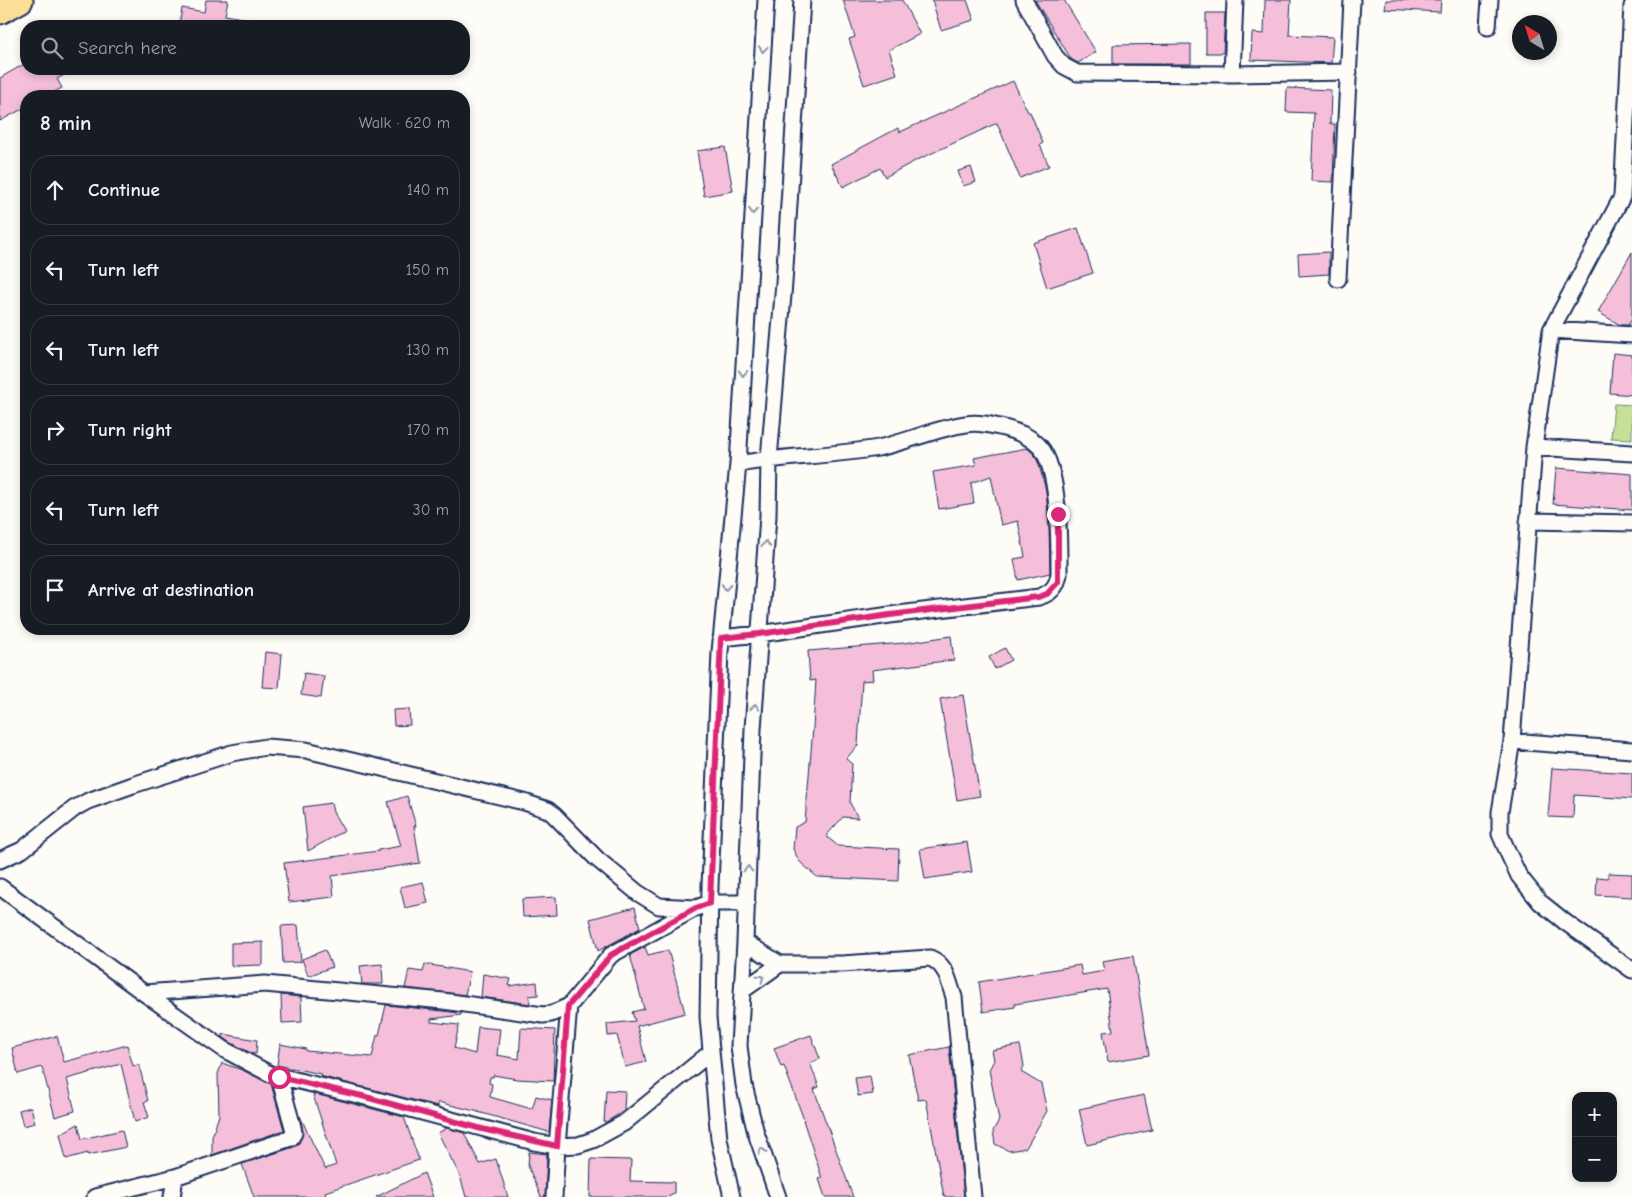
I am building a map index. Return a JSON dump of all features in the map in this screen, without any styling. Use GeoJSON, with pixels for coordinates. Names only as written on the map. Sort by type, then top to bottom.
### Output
{"type":"FeatureCollection","features":[{"type":"Feature","properties":{"kind":"highway"},"geometry":{"type":"LineString","coordinates":[[0,10],[20,0]]}},
{"type":"Feature","properties":{"kind":"street"},"geometry":{"type":"LineString","coordinates":[[732,1197],[719,1139],[708,1017],[703,906],[721,638],[738,464],[766,0]]}},
{"type":"Feature","properties":{"kind":"street"},"geometry":{"type":"LineString","coordinates":[[778,1197],[756,1133],[744,1085],[739,1046],[747,903],[753,729],[768,516],[769,459],[784,283],[802,0]]}},
{"type":"Feature","properties":{"kind":"street"},"geometry":{"type":"LineString","coordinates":[[1024,0],[1056,56],[1064,66],[1077,72],[1232,74],[1348,72]]}},
{"type":"Feature","properties":{"kind":"street"},"geometry":{"type":"LineString","coordinates":[[1232,74],[1235,0]]}},
{"type":"Feature","properties":{"kind":"street"},"geometry":{"type":"LineString","coordinates":[[1338,279],[1352,0]]}},
{"type":"Feature","properties":{"kind":"street"},"geometry":{"type":"LineString","coordinates":[[1488,27],[1490,0]]}},
{"type":"Feature","properties":{"kind":"street"},"geometry":{"type":"LineString","coordinates":[[1632,6],[1627,191],[1551,330],[1534,447],[1512,740],[1500,812],[1500,834],[1519,876],[1540,902],[1632,970]]}},
{"type":"Feature","properties":{"kind":"street"},"geometry":{"type":"LineString","coordinates":[[1551,330],[1632,335]]}},
{"type":"Feature","properties":{"kind":"street"},"geometry":{"type":"LineString","coordinates":[[721,638],[1038,597],[1047,594],[1053,589],[1058,582],[1059,574],[1058,514],[1048,462],[1041,448],[1028,437],[1016,431],[983,423],[966,424],[923,434],[879,448],[738,464]]}},
{"type":"Feature","properties":{"kind":"street"},"geometry":{"type":"LineString","coordinates":[[1534,447],[1632,453]]}},
{"type":"Feature","properties":{"kind":"street"},"geometry":{"type":"LineString","coordinates":[[1528,521],[1632,523]]}},
{"type":"Feature","properties":{"kind":"street"},"geometry":{"type":"LineString","coordinates":[[1512,740],[1632,750]]}},
{"type":"Feature","properties":{"kind":"street"},"geometry":{"type":"LineString","coordinates":[[0,860],[22,850],[74,808],[88,801],[232,753],[266,747],[306,750],[524,802],[548,810],[597,859],[638,893],[659,906],[747,903]]}},
{"type":"Feature","properties":{"kind":"street"},"geometry":{"type":"LineString","coordinates":[[0,887],[225,1050],[270,1074],[362,1096],[482,1129],[557,1146],[578,1145],[594,1140],[624,1123],[711,1052]]}},
{"type":"Feature","properties":{"kind":"street"},"geometry":{"type":"LineString","coordinates":[[144,993],[265,984],[443,1001],[543,1015],[550,1014],[568,1006],[611,955],[703,906]]}},
{"type":"Feature","properties":{"kind":"street"},"geometry":{"type":"LineString","coordinates":[[745,942],[780,964],[842,964],[930,958],[939,962],[954,997],[974,1197]]}},
{"type":"Feature","properties":{"kind":"street"},"geometry":{"type":"LineString","coordinates":[[742,992],[780,964]]}},
{"type":"Feature","properties":{"kind":"street"},"geometry":{"type":"LineString","coordinates":[[554,1197],[568,1006]]}},
{"type":"Feature","properties":{"kind":"street"},"geometry":{"type":"LineString","coordinates":[[95,1197],[175,1177],[292,1138],[294,1133],[293,1127],[279,1077]]}},
{"type":"Feature","properties":{"kind":"street"},"geometry":{"type":"LineString","coordinates":[[172,1197],[175,1177]]}},
{"type":"Feature","properties":{"kind":"green space"},"geometry":{"type":"Polygon","coordinates":[[[1614,404],[1632,405],[1632,439],[1611,438],[1614,404]]]}},
{"type":"Feature","properties":{"kind":"building"},"geometry":{"type":"Polygon","coordinates":[[[206,0],[228,0],[225,15],[255,20],[180,20],[182,8],[204,12],[206,0]]]}},
{"type":"Feature","properties":{"kind":"building"},"geometry":{"type":"Polygon","coordinates":[[[843,0],[902,0],[920,34],[889,50],[897,74],[864,85],[849,39],[855,37],[843,0]]]}},
{"type":"Feature","properties":{"kind":"building"},"geometry":{"type":"Polygon","coordinates":[[[932,0],[967,0],[974,20],[941,30],[932,0]]]}},
{"type":"Feature","properties":{"kind":"building"},"geometry":{"type":"Polygon","coordinates":[[[1035,0],[1064,0],[1096,52],[1078,63],[1071,59],[1035,0]]]}},
{"type":"Feature","properties":{"kind":"building"},"geometry":{"type":"Polygon","coordinates":[[[1265,0],[1291,0],[1289,35],[1333,37],[1331,63],[1251,60],[1252,33],[1264,34],[1265,0]]]}},
{"type":"Feature","properties":{"kind":"building"},"geometry":{"type":"Polygon","coordinates":[[[1386,0],[1441,0],[1440,12],[1385,9],[1386,0]]]}},
{"type":"Feature","properties":{"kind":"building"},"geometry":{"type":"Polygon","coordinates":[[[1206,13],[1225,13],[1223,53],[1206,53],[1206,13]]]}},
{"type":"Feature","properties":{"kind":"building"},"geometry":{"type":"Polygon","coordinates":[[[1191,44],[1191,64],[1113,64],[1113,45],[1191,44]]]}},
{"type":"Feature","properties":{"kind":"building"},"geometry":{"type":"Polygon","coordinates":[[[20,66],[20,75],[64,75],[57,79],[62,88],[58,90],[20,90],[20,110],[0,121],[0,78],[20,66]]]}},
{"type":"Feature","properties":{"kind":"building"},"geometry":{"type":"Polygon","coordinates":[[[1013,81],[1028,112],[1030,112],[1043,143],[1040,145],[1049,166],[1020,178],[997,123],[885,177],[880,168],[843,187],[831,164],[898,128],[900,132],[1013,81]]]}},
{"type":"Feature","properties":{"kind":"building"},"geometry":{"type":"Polygon","coordinates":[[[1287,88],[1331,90],[1330,124],[1335,124],[1333,182],[1311,181],[1314,113],[1286,112],[1287,88]]]}},
{"type":"Feature","properties":{"kind":"building"},"geometry":{"type":"Polygon","coordinates":[[[725,147],[733,191],[704,196],[697,151],[725,147]]]}},
{"type":"Feature","properties":{"kind":"building"},"geometry":{"type":"Polygon","coordinates":[[[971,167],[976,182],[963,186],[958,171],[971,167]]]}},
{"type":"Feature","properties":{"kind":"building"},"geometry":{"type":"Polygon","coordinates":[[[1078,228],[1093,273],[1047,288],[1033,243],[1078,228]]]}},
{"type":"Feature","properties":{"kind":"building"},"geometry":{"type":"Polygon","coordinates":[[[1329,252],[1329,274],[1299,276],[1298,254],[1329,252]]]}},
{"type":"Feature","properties":{"kind":"building"},"geometry":{"type":"Polygon","coordinates":[[[1632,252],[1632,319],[1628,325],[1620,325],[1598,312],[1632,252]]]}},
{"type":"Feature","properties":{"kind":"building"},"geometry":{"type":"Polygon","coordinates":[[[1613,353],[1632,355],[1632,395],[1610,393],[1613,353]]]}},
{"type":"Feature","properties":{"kind":"building"},"geometry":{"type":"Polygon","coordinates":[[[1027,448],[1033,453],[1038,462],[1046,490],[1050,573],[1018,580],[1014,559],[1025,557],[1018,521],[1001,525],[991,476],[971,483],[974,503],[939,509],[933,472],[976,465],[974,458],[1027,448]]]}},
{"type":"Feature","properties":{"kind":"building"},"geometry":{"type":"Polygon","coordinates":[[[1556,468],[1632,474],[1632,510],[1553,504],[1556,468]]]}},
{"type":"Feature","properties":{"kind":"building"},"geometry":{"type":"Polygon","coordinates":[[[951,636],[954,660],[872,670],[873,680],[862,681],[858,745],[846,759],[852,764],[850,803],[858,818],[843,817],[826,836],[838,846],[899,849],[898,881],[817,877],[799,861],[793,849],[795,827],[805,822],[813,728],[816,680],[810,681],[808,651],[904,643],[951,636]]]}},
{"type":"Feature","properties":{"kind":"building"},"geometry":{"type":"Polygon","coordinates":[[[1005,648],[1011,660],[995,669],[989,657],[1005,648]]]}},
{"type":"Feature","properties":{"kind":"building"},"geometry":{"type":"Polygon","coordinates":[[[265,652],[282,654],[279,688],[262,687],[265,652]]]}},
{"type":"Feature","properties":{"kind":"building"},"geometry":{"type":"Polygon","coordinates":[[[304,673],[324,676],[321,698],[301,695],[304,673]]]}},
{"type":"Feature","properties":{"kind":"building"},"geometry":{"type":"Polygon","coordinates":[[[963,695],[980,796],[957,800],[940,699],[963,695]]]}},
{"type":"Feature","properties":{"kind":"building"},"geometry":{"type":"Polygon","coordinates":[[[409,709],[410,725],[394,726],[393,710],[409,709]]]}},
{"type":"Feature","properties":{"kind":"building"},"geometry":{"type":"Polygon","coordinates":[[[1552,768],[1632,773],[1632,799],[1574,795],[1573,818],[1548,817],[1552,768]]]}},
{"type":"Feature","properties":{"kind":"building"},"geometry":{"type":"Polygon","coordinates":[[[407,796],[416,826],[414,826],[420,863],[332,876],[334,897],[289,902],[284,863],[379,851],[401,846],[388,802],[407,796]]]}},
{"type":"Feature","properties":{"kind":"building"},"geometry":{"type":"Polygon","coordinates":[[[331,803],[333,812],[344,831],[308,851],[303,807],[331,803]]]}},
{"type":"Feature","properties":{"kind":"building"},"geometry":{"type":"Polygon","coordinates":[[[967,842],[972,872],[925,879],[920,849],[967,842]]]}},
{"type":"Feature","properties":{"kind":"building"},"geometry":{"type":"Polygon","coordinates":[[[1608,873],[1632,874],[1632,897],[1596,895],[1597,877],[1608,878],[1608,873]]]}},
{"type":"Feature","properties":{"kind":"building"},"geometry":{"type":"Polygon","coordinates":[[[423,882],[428,903],[405,908],[400,887],[423,882]]]}},
{"type":"Feature","properties":{"kind":"building"},"geometry":{"type":"Polygon","coordinates":[[[556,897],[557,915],[523,917],[522,899],[556,897]]]}},
{"type":"Feature","properties":{"kind":"building"},"geometry":{"type":"Polygon","coordinates":[[[635,907],[640,928],[598,951],[590,919],[635,907]]]}},
{"type":"Feature","properties":{"kind":"building"},"geometry":{"type":"Polygon","coordinates":[[[298,925],[301,962],[283,963],[281,926],[298,925]]]}},
{"type":"Feature","properties":{"kind":"building"},"geometry":{"type":"Polygon","coordinates":[[[263,942],[263,965],[231,966],[231,943],[263,942]]]}},
{"type":"Feature","properties":{"kind":"building"},"geometry":{"type":"Polygon","coordinates":[[[645,947],[648,955],[668,950],[685,1013],[637,1026],[646,1062],[625,1067],[617,1035],[608,1036],[607,1024],[635,1021],[632,1012],[644,1009],[630,955],[645,947]]]}},
{"type":"Feature","properties":{"kind":"building"},"geometry":{"type":"Polygon","coordinates":[[[325,950],[332,967],[308,976],[302,959],[325,950]]]}},
{"type":"Feature","properties":{"kind":"building"},"geometry":{"type":"Polygon","coordinates":[[[1133,956],[1149,1055],[1108,1062],[1103,1032],[1113,1031],[1107,989],[1015,1004],[1015,1007],[983,1012],[979,982],[1080,965],[1082,975],[1104,971],[1102,961],[1133,956]]]}},
{"type":"Feature","properties":{"kind":"building"},"geometry":{"type":"Polygon","coordinates":[[[382,964],[383,984],[362,984],[360,966],[382,964]]]}},
{"type":"Feature","properties":{"kind":"building"},"geometry":{"type":"Polygon","coordinates":[[[425,964],[470,972],[465,995],[405,988],[409,970],[423,972],[425,964]]]}},
{"type":"Feature","properties":{"kind":"building"},"geometry":{"type":"Polygon","coordinates":[[[483,974],[511,979],[509,986],[537,982],[538,995],[529,996],[530,1004],[481,997],[483,974]]]}},
{"type":"Feature","properties":{"kind":"building"},"geometry":{"type":"Polygon","coordinates":[[[281,995],[301,997],[302,1022],[282,1023],[281,995]]]}},
{"type":"Feature","properties":{"kind":"building"},"geometry":{"type":"Polygon","coordinates":[[[386,1005],[461,1013],[461,1015],[431,1019],[431,1022],[459,1025],[454,1048],[475,1054],[478,1027],[500,1029],[497,1055],[519,1059],[521,1028],[555,1030],[553,1081],[517,1079],[493,1075],[493,1077],[490,1077],[489,1083],[492,1084],[490,1097],[532,1109],[536,1096],[552,1100],[549,1132],[479,1112],[438,1102],[438,1106],[320,1076],[321,1074],[277,1065],[280,1044],[306,1049],[306,1051],[372,1057],[386,1005]]]}},
{"type":"Feature","properties":{"kind":"building"},"geometry":{"type":"Polygon","coordinates":[[[223,1034],[257,1040],[256,1054],[230,1042],[223,1037],[223,1034]]]}},
{"type":"Feature","properties":{"kind":"building"},"geometry":{"type":"Polygon","coordinates":[[[811,1035],[820,1059],[810,1063],[819,1087],[814,1089],[853,1197],[825,1197],[819,1179],[822,1178],[804,1120],[784,1066],[781,1067],[774,1048],[811,1035]]]}},
{"type":"Feature","properties":{"kind":"building"},"geometry":{"type":"Polygon","coordinates":[[[57,1036],[64,1062],[127,1045],[133,1066],[139,1065],[148,1101],[144,1102],[149,1117],[135,1122],[121,1064],[67,1079],[75,1111],[55,1117],[42,1067],[18,1074],[12,1048],[57,1036]]]}},
{"type":"Feature","properties":{"kind":"building"},"geometry":{"type":"Polygon","coordinates":[[[1020,1045],[1024,1066],[1021,1072],[1041,1084],[1047,1111],[1026,1148],[1009,1151],[995,1144],[993,1131],[999,1120],[989,1070],[994,1060],[992,1050],[1020,1045]]]}},
{"type":"Feature","properties":{"kind":"building"},"geometry":{"type":"Polygon","coordinates":[[[949,1047],[964,1197],[944,1197],[926,1099],[918,1100],[909,1055],[949,1047]]]}},
{"type":"Feature","properties":{"kind":"building"},"geometry":{"type":"Polygon","coordinates":[[[222,1063],[271,1084],[284,1130],[212,1155],[212,1137],[219,1115],[218,1074],[222,1063]]]}},
{"type":"Feature","properties":{"kind":"building"},"geometry":{"type":"Polygon","coordinates":[[[870,1076],[873,1094],[858,1096],[855,1078],[870,1076]]]}},
{"type":"Feature","properties":{"kind":"building"},"geometry":{"type":"Polygon","coordinates":[[[606,1090],[625,1091],[624,1111],[604,1122],[606,1090]]]}},
{"type":"Feature","properties":{"kind":"building"},"geometry":{"type":"Polygon","coordinates":[[[313,1095],[404,1117],[419,1160],[325,1192],[326,1197],[254,1197],[242,1164],[294,1147],[299,1143],[303,1132],[300,1116],[325,1169],[336,1165],[313,1095]]]}},
{"type":"Feature","properties":{"kind":"building"},"geometry":{"type":"Polygon","coordinates":[[[1144,1095],[1152,1130],[1087,1145],[1079,1109],[1144,1095]]]}},
{"type":"Feature","properties":{"kind":"building"},"geometry":{"type":"Polygon","coordinates":[[[31,1107],[35,1123],[23,1126],[19,1110],[31,1107]]]}},
{"type":"Feature","properties":{"kind":"building"},"geometry":{"type":"Polygon","coordinates":[[[78,1124],[82,1139],[122,1130],[126,1147],[88,1155],[88,1153],[66,1159],[60,1134],[78,1124]]]}},
{"type":"Feature","properties":{"kind":"building"},"geometry":{"type":"Polygon","coordinates":[[[447,1128],[464,1133],[480,1164],[496,1159],[508,1197],[466,1197],[460,1176],[438,1133],[447,1128]]]}},
{"type":"Feature","properties":{"kind":"building"},"geometry":{"type":"Polygon","coordinates":[[[529,1152],[547,1154],[545,1197],[541,1197],[528,1166],[529,1152]]]}},
{"type":"Feature","properties":{"kind":"building"},"geometry":{"type":"Polygon","coordinates":[[[591,1159],[631,1160],[630,1181],[674,1182],[674,1193],[666,1197],[590,1197],[591,1159]]]}},
{"type":"Feature","properties":{"kind":"building"},"geometry":{"type":"Polygon","coordinates":[[[424,1173],[433,1197],[376,1197],[424,1173]]]}},
{"type":"Feature","properties":{"kind":"route"},"geometry":{"type":"LineString","coordinates":[[279,1077],[362,1096],[534,1142],[557,1146],[568,1006],[611,955],[696,908],[710,903],[721,638],[1038,597],[1047,594],[1058,582],[1058,514]]}}]}
